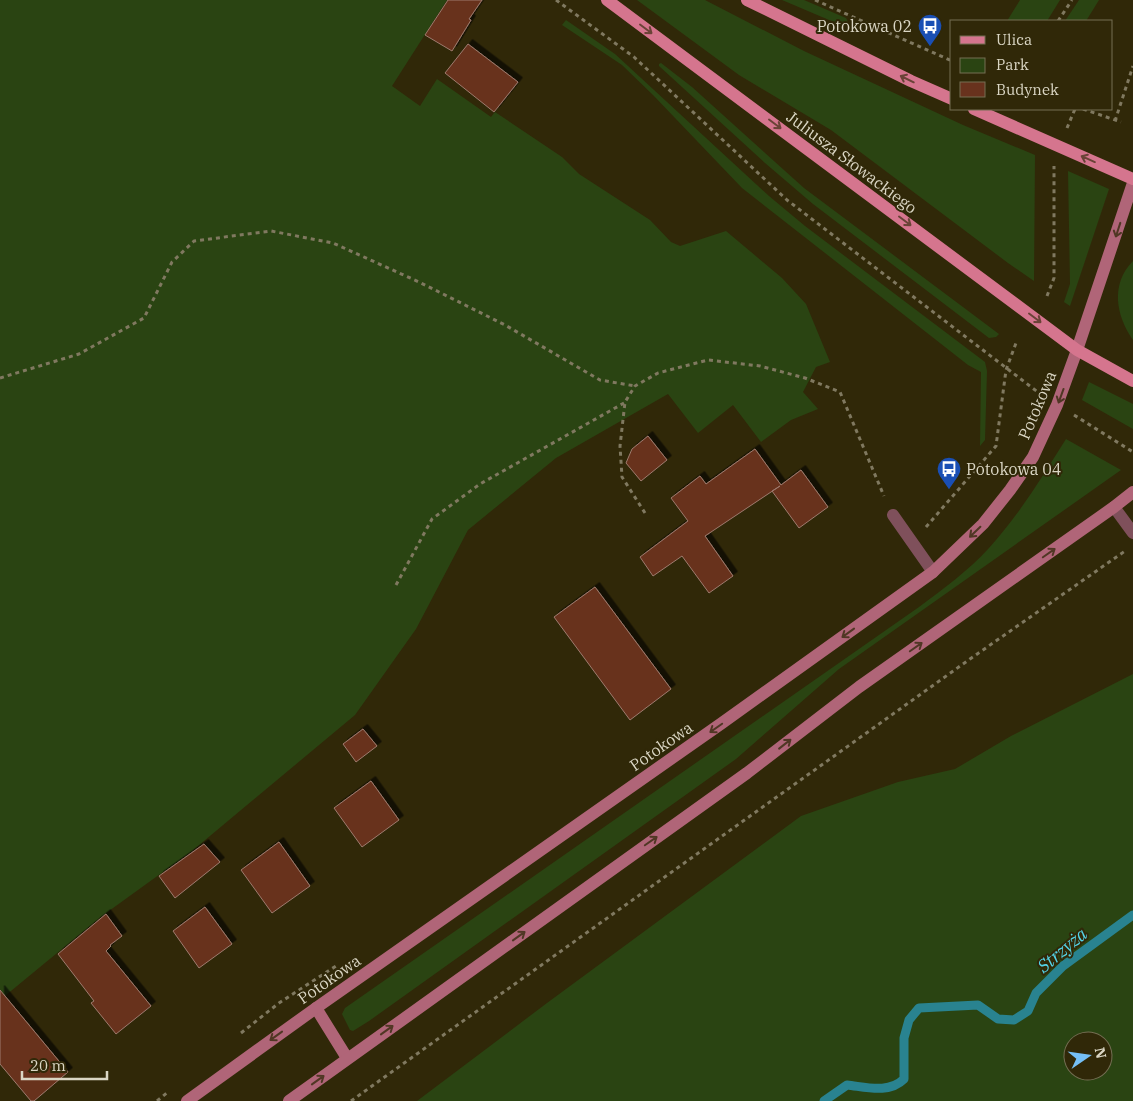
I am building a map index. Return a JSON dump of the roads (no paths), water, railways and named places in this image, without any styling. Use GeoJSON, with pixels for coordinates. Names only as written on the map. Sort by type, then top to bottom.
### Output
{"type":"FeatureCollection","features":[{"type":"Feature","properties":{"kind":"main road","name":"Juliusza Słowackiego"},"geometry":{"type":"LineString","coordinates":[[607,0],[1078,350],[1133,382]]}},
{"type":"Feature","properties":{"kind":"main road"},"geometry":{"type":"LineString","coordinates":[[747,0],[911,81],[950,98]]}},
{"type":"Feature","properties":{"kind":"main road"},"geometry":{"type":"LineString","coordinates":[[976,110],[1133,179]]}},
{"type":"Feature","properties":{"kind":"main road","name":"Potokowa"},"geometry":{"type":"LineString","coordinates":[[187,1101],[933,572],[983,524],[1033,457],[1058,405],[1133,183]]}},
{"type":"Feature","properties":{"kind":"main road"},"geometry":{"type":"LineString","coordinates":[[289,1101],[747,773],[858,687],[1133,492]]}},
{"type":"Feature","properties":{"kind":"main road"},"geometry":{"type":"LineString","coordinates":[[316,1008],[347,1058]]}},
{"type":"Feature","properties":{"kind":"lane"},"geometry":{"type":"LineString","coordinates":[[1114,507],[1133,533]]}},
{"type":"Feature","properties":{"kind":"lane"},"geometry":{"type":"LineString","coordinates":[[893,515],[933,572]]}},
{"type":"Feature","properties":{"kind":"waterway","name":"Strzyża"},"geometry":{"type":"LineString","coordinates":[[824,1101],[847,1085],[884,1088],[898,1084],[904,1079],[904,1038],[909,1020],[919,1008],[978,1005],[998,1019],[1014,1020],[1028,1011],[1036,993],[1063,966],[1133,915]]}},
{"type":"Feature","properties":{"kind":"place","name":"Potokowa 02"},"geometry":{"type":"Point","coordinates":[930,47]}},
{"type":"Feature","properties":{"kind":"place","name":"Potokowa 04"},"geometry":{"type":"Point","coordinates":[949,490]}}]}
